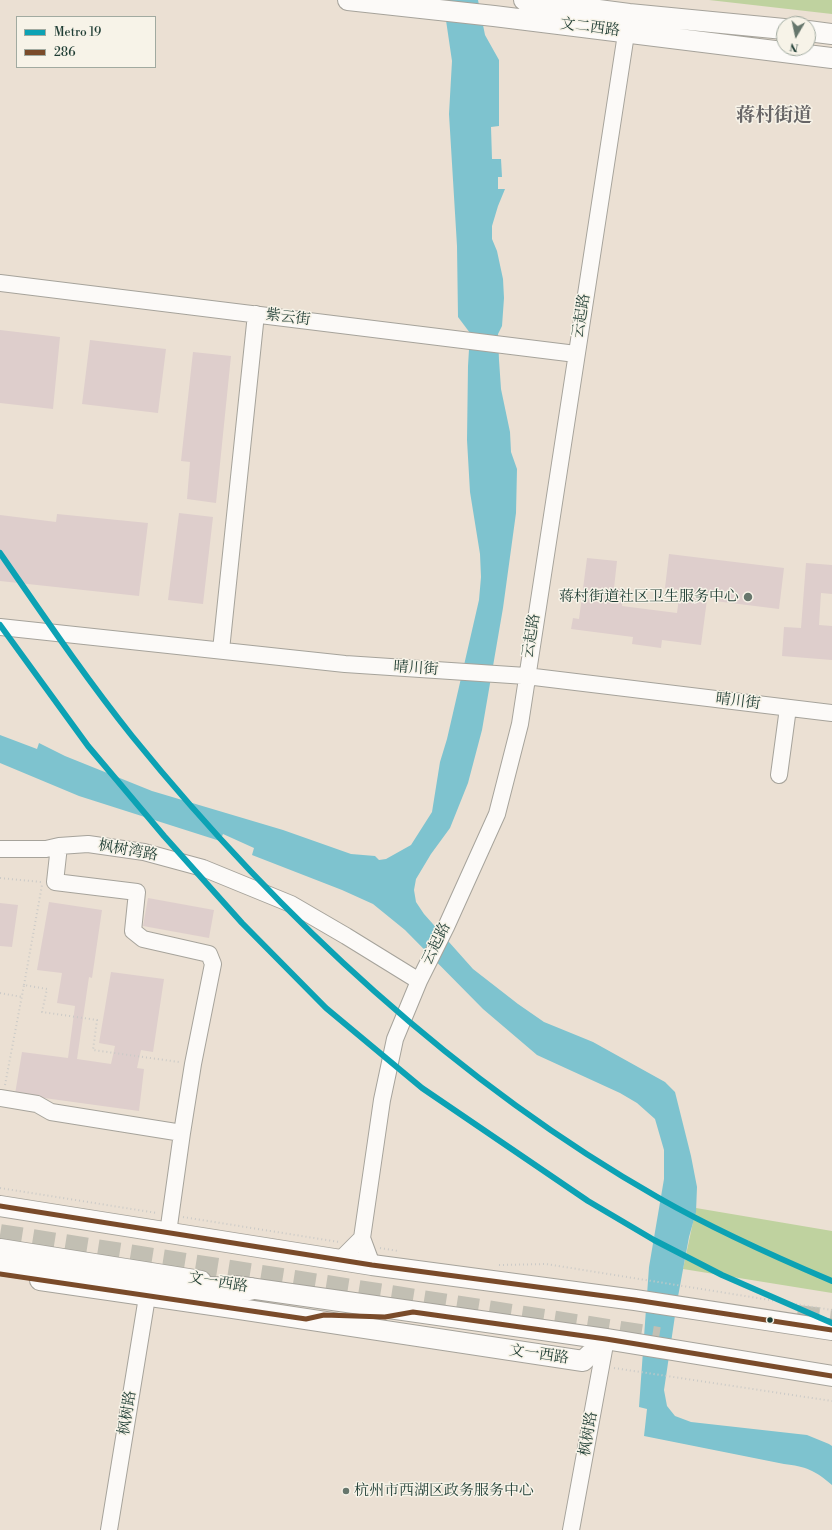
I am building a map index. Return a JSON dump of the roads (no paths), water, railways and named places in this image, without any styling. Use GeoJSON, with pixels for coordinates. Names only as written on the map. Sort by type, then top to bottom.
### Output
{"type":"FeatureCollection","features":[{"type":"Feature","properties":{"kind":"highway"},"geometry":{"type":"LineString","coordinates":[[0,1264],[162,1286],[250,1289]]}},
{"type":"Feature","properties":{"kind":"main road","name":"文二西路"},"geometry":{"type":"LineString","coordinates":[[348,0],[494,16],[776,29]]}},
{"type":"Feature","properties":{"kind":"main road","name":"文二西路"},"geometry":{"type":"LineString","coordinates":[[524,0],[628,23],[832,58]]}},
{"type":"Feature","properties":{"kind":"main road"},"geometry":{"type":"LineString","coordinates":[[816,32],[832,34]]}},
{"type":"Feature","properties":{"kind":"main road"},"geometry":{"type":"LineString","coordinates":[[0,1206],[169,1224],[340,1260],[636,1300],[832,1330]]}},
{"type":"Feature","properties":{"kind":"main road","name":"文一西路"},"geometry":{"type":"LineString","coordinates":[[0,1249],[250,1289],[606,1339]]}},
{"type":"Feature","properties":{"kind":"main road","name":"文一西路"},"geometry":{"type":"LineString","coordinates":[[0,1274],[582,1361],[606,1339]]}},
{"type":"Feature","properties":{"kind":"main road"},"geometry":{"type":"LineString","coordinates":[[306,1319],[324,1315],[385,1317],[414,1312]]}},
{"type":"Feature","properties":{"kind":"main road"},"geometry":{"type":"LineString","coordinates":[[606,1339],[832,1376]]}},
{"type":"Feature","properties":{"kind":"street","name":"云起路"},"geometry":{"type":"LineString","coordinates":[[372,1265],[360,1243],[382,1100],[396,1039],[419,981],[446,927],[497,814],[520,724],[526,676],[628,23]]}},
{"type":"Feature","properties":{"kind":"street","name":"紫云街"},"geometry":{"type":"LineString","coordinates":[[0,283],[576,354]]}},
{"type":"Feature","properties":{"kind":"street"},"geometry":{"type":"LineString","coordinates":[[221,650],[256,314]]}},
{"type":"Feature","properties":{"kind":"street","name":"晴川街"},"geometry":{"type":"LineString","coordinates":[[0,626],[345,664],[526,676],[832,712]]}},
{"type":"Feature","properties":{"kind":"street"},"geometry":{"type":"LineString","coordinates":[[779,775],[788,708]]}},
{"type":"Feature","properties":{"kind":"street","name":"枫树湾路"},"geometry":{"type":"LineString","coordinates":[[0,849],[46,849],[59,846],[88,844],[144,852],[203,868],[291,904],[419,981]]}},
{"type":"Feature","properties":{"kind":"street"},"geometry":{"type":"LineString","coordinates":[[59,846],[55,882],[137,892],[133,930],[143,939],[209,954],[213,964],[193,1064],[169,1224]]}},
{"type":"Feature","properties":{"kind":"street"},"geometry":{"type":"LineString","coordinates":[[1,1098],[37,1104],[51,1112],[182,1133]]}},
{"type":"Feature","properties":{"kind":"street"},"geometry":{"type":"LineString","coordinates":[[340,1260],[360,1243]]}},
{"type":"Feature","properties":{"kind":"street","name":"枫树路"},"geometry":{"type":"LineString","coordinates":[[110,1530],[147,1297]]}},
{"type":"Feature","properties":{"kind":"street","name":"枫树路"},"geometry":{"type":"LineString","coordinates":[[572,1530],[606,1339]]}},
{"type":"Feature","properties":{"kind":"water"},"geometry":{"type":"Polygon","coordinates":[[[443,0],[478,0],[485,35],[499,60],[499,126],[491,127],[492,159],[501,159],[502,177],[498,177],[498,189],[505,189],[492,226],[492,239],[497,251],[503,279],[504,298],[502,326],[498,334],[499,360],[501,389],[510,432],[511,452],[517,469],[516,513],[503,608],[482,730],[468,783],[450,828],[431,854],[416,879],[414,890],[416,902],[424,914],[473,969],[518,1004],[544,1022],[593,1042],[665,1082],[675,1092],[697,1187],[696,1212],[689,1237],[677,1302],[664,1390],[667,1406],[675,1416],[691,1422],[807,1435],[829,1444],[832,1446],[832,1485],[821,1476],[798,1466],[644,1436],[647,1409],[639,1407],[649,1267],[664,1179],[664,1150],[655,1119],[637,1103],[620,1093],[537,1055],[483,1009],[405,930],[373,904],[342,890],[252,855],[254,848],[223,834],[220,841],[79,796],[0,763],[0,735],[37,749],[39,743],[65,756],[152,791],[283,830],[351,854],[375,856],[379,860],[386,859],[411,845],[432,812],[440,762],[447,739],[479,600],[481,577],[480,554],[470,492],[467,440],[470,333],[458,317],[457,246],[449,114],[452,61],[443,0]]]}},
{"type":"Feature","properties":{"kind":"tunnel"},"geometry":{"type":"LineString","coordinates":[[0,1235],[659,1338]]}},
{"type":"Feature","properties":{"kind":"tunnel"},"geometry":{"type":"LineString","coordinates":[[797,1316],[832,1320]]}},
{"type":"Feature","properties":{"kind":"metro line","name":"19"},"geometry":{"type":"LineString","coordinates":[[0,553],[64,646],[132,736],[188,803],[248,868],[310,931],[374,991],[442,1049],[512,1103],[584,1153],[659,1198],[701,1221],[832,1281]]}},
{"type":"Feature","properties":{"kind":"metro line","name":"19"},"geometry":{"type":"LineString","coordinates":[[0,625],[88,746],[164,836],[242,923],[326,1008],[422,1088],[588,1201],[654,1240],[722,1275],[832,1323]]}},
{"type":"Feature","properties":{"kind":"place","name":"蒋村街道社区卫生服务中心"},"geometry":{"type":"Point","coordinates":[748,597]}},
{"type":"Feature","properties":{"kind":"place","name":"杭州市西湖区政务服务中心"},"geometry":{"type":"Point","coordinates":[346,1491]}},
{"type":"Feature","properties":{"kind":"district","name":"蒋村街道"},"geometry":{"type":"Point","coordinates":[774,116]}}]}
